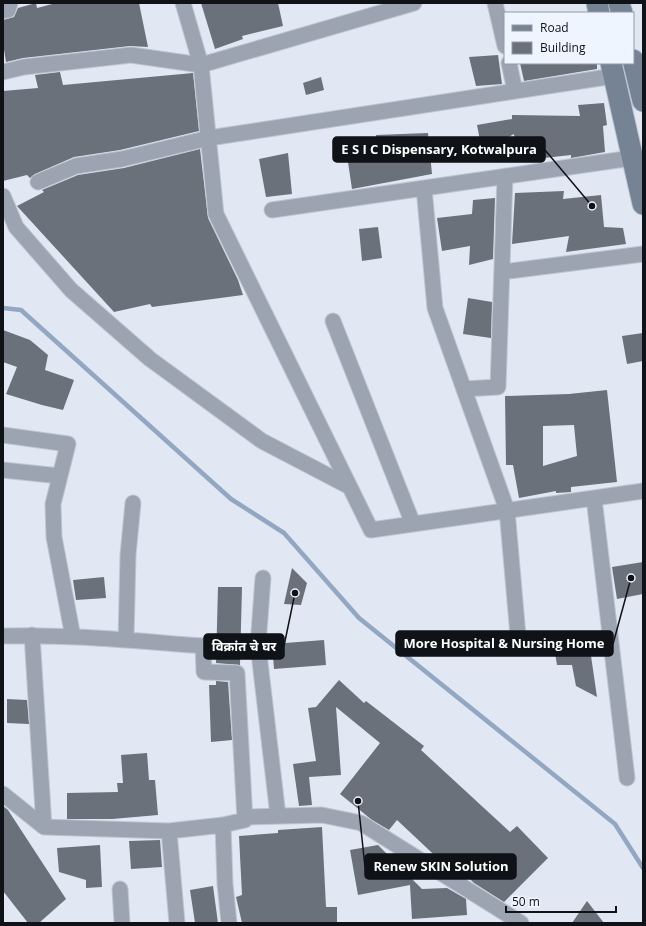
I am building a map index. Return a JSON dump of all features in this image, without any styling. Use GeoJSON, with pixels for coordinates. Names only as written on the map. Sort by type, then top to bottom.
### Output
{"type":"FeatureCollection","features":[{"type":"Feature","properties":{"kind":"street"},"geometry":{"type":"LineString","coordinates":[[3,11],[8,10],[10,3]]}},
{"type":"Feature","properties":{"kind":"street"},"geometry":{"type":"LineString","coordinates":[[183,3],[201,65],[216,214],[371,530],[643,491]]}},
{"type":"Feature","properties":{"kind":"street"},"geometry":{"type":"LineString","coordinates":[[3,72],[24,67],[131,55],[201,65],[414,3]]}},
{"type":"Feature","properties":{"kind":"street"},"geometry":{"type":"LineString","coordinates":[[495,3],[504,42]]}},
{"type":"Feature","properties":{"kind":"street"},"geometry":{"type":"LineString","coordinates":[[509,64],[515,91]]}},
{"type":"Feature","properties":{"kind":"street"},"geometry":{"type":"LineString","coordinates":[[637,64],[643,101]]}},
{"type":"Feature","properties":{"kind":"street"},"geometry":{"type":"LineString","coordinates":[[38,182],[76,166],[122,159],[209,138],[515,91],[612,70],[643,204]]}},
{"type":"Feature","properties":{"kind":"street"},"geometry":{"type":"LineString","coordinates":[[272,210],[632,158]]}},
{"type":"Feature","properties":{"kind":"street"},"geometry":{"type":"LineString","coordinates":[[464,389],[498,387],[505,176]]}},
{"type":"Feature","properties":{"kind":"street"},"geometry":{"type":"LineString","coordinates":[[424,188],[435,308],[507,510],[519,647]]}},
{"type":"Feature","properties":{"kind":"street"},"geometry":{"type":"LineString","coordinates":[[3,196],[16,227],[71,290],[150,360],[262,441],[350,487]]}},
{"type":"Feature","properties":{"kind":"street"},"geometry":{"type":"LineString","coordinates":[[502,272],[643,254]]}},
{"type":"Feature","properties":{"kind":"street"},"geometry":{"type":"LineString","coordinates":[[333,321],[414,524]]}},
{"type":"Feature","properties":{"kind":"street"},"geometry":{"type":"LineString","coordinates":[[3,435],[68,444],[53,504],[54,538],[72,637]]}},
{"type":"Feature","properties":{"kind":"street"},"geometry":{"type":"LineString","coordinates":[[3,470],[60,476]]}},
{"type":"Feature","properties":{"kind":"street"},"geometry":{"type":"LineString","coordinates":[[594,498],[627,778]]}},
{"type":"Feature","properties":{"kind":"street"},"geometry":{"type":"LineString","coordinates":[[126,640],[128,555],[133,503]]}},
{"type":"Feature","properties":{"kind":"street"},"geometry":{"type":"LineString","coordinates":[[263,578],[258,645],[278,816]]}},
{"type":"Feature","properties":{"kind":"street"},"geometry":{"type":"LineString","coordinates":[[32,635],[44,827]]}},
{"type":"Feature","properties":{"kind":"street"},"geometry":{"type":"LineString","coordinates":[[3,636],[32,635],[72,637],[203,646],[204,672],[237,673],[245,820]]}},
{"type":"Feature","properties":{"kind":"street"},"geometry":{"type":"LineString","coordinates":[[3,794],[44,827],[169,831],[223,825],[245,820],[246,817],[322,815],[361,824],[522,923]]}},
{"type":"Feature","properties":{"kind":"street"},"geometry":{"type":"LineString","coordinates":[[223,825],[225,884],[229,923]]}},
{"type":"Feature","properties":{"kind":"street"},"geometry":{"type":"LineString","coordinates":[[169,831],[177,923]]}},
{"type":"Feature","properties":{"kind":"street"},"geometry":{"type":"LineString","coordinates":[[120,889],[122,923]]}},
{"type":"Feature","properties":{"kind":"building"},"geometry":{"type":"Polygon","coordinates":[[[36,3],[37,8],[56,3],[139,3],[148,47],[130,46],[23,58],[6,62],[3,43],[3,20],[14,17],[18,8],[36,3]]]}},
{"type":"Feature","properties":{"kind":"building"},"geometry":{"type":"Polygon","coordinates":[[[201,3],[278,3],[283,26],[242,36],[243,39],[215,49],[201,3]]]}},
{"type":"Feature","properties":{"kind":"building"},"geometry":{"type":"Polygon","coordinates":[[[498,55],[502,84],[476,86],[469,57],[498,55]]]}},
{"type":"Feature","properties":{"kind":"building"},"geometry":{"type":"Polygon","coordinates":[[[520,64],[597,64],[597,69],[524,81],[520,64]]]}},
{"type":"Feature","properties":{"kind":"building"},"geometry":{"type":"Polygon","coordinates":[[[60,72],[63,85],[193,73],[199,131],[120,150],[74,157],[35,174],[30,178],[27,175],[3,181],[3,91],[38,88],[35,75],[60,72]]]}},
{"type":"Feature","properties":{"kind":"building"},"geometry":{"type":"Polygon","coordinates":[[[321,77],[324,90],[306,95],[303,83],[321,77]]]}},
{"type":"Feature","properties":{"kind":"building"},"geometry":{"type":"Polygon","coordinates":[[[604,103],[607,125],[603,126],[605,152],[571,158],[571,155],[517,161],[514,134],[482,151],[477,125],[512,119],[512,115],[580,116],[578,105],[604,103]]]}},
{"type":"Feature","properties":{"kind":"building"},"geometry":{"type":"Polygon","coordinates":[[[428,133],[432,174],[352,189],[345,142],[376,137],[376,135],[428,133]]]}},
{"type":"Feature","properties":{"kind":"building"},"geometry":{"type":"Polygon","coordinates":[[[200,149],[208,218],[238,280],[243,295],[152,307],[150,304],[114,312],[17,206],[44,192],[42,190],[78,175],[124,168],[200,149]]]}},
{"type":"Feature","properties":{"kind":"building"},"geometry":{"type":"Polygon","coordinates":[[[288,153],[292,194],[266,197],[259,159],[288,153]]]}},
{"type":"Feature","properties":{"kind":"building"},"geometry":{"type":"Polygon","coordinates":[[[564,191],[563,199],[601,195],[604,227],[623,228],[626,244],[566,252],[569,236],[512,244],[515,193],[564,191]]]}},
{"type":"Feature","properties":{"kind":"building"},"geometry":{"type":"Polygon","coordinates":[[[495,198],[493,259],[469,265],[470,246],[442,251],[437,218],[472,214],[473,200],[495,198]]]}},
{"type":"Feature","properties":{"kind":"building"},"geometry":{"type":"Polygon","coordinates":[[[378,227],[382,258],[362,261],[359,229],[378,227]]]}},
{"type":"Feature","properties":{"kind":"building"},"geometry":{"type":"Polygon","coordinates":[[[468,298],[492,302],[491,338],[463,334],[468,298]]]}},
{"type":"Feature","properties":{"kind":"building"},"geometry":{"type":"Polygon","coordinates":[[[3,330],[30,340],[48,355],[45,370],[74,380],[63,410],[6,394],[17,367],[3,362],[3,330]]]}},
{"type":"Feature","properties":{"kind":"building"},"geometry":{"type":"Polygon","coordinates":[[[643,333],[643,361],[627,364],[622,336],[643,333]]]}},
{"type":"Feature","properties":{"kind":"building"},"geometry":{"type":"Polygon","coordinates":[[[607,390],[617,482],[571,487],[571,492],[556,493],[556,491],[519,498],[513,465],[506,465],[505,396],[569,394],[607,390]],[[574,425],[543,426],[543,466],[577,456],[574,425]]]}},
{"type":"Feature","properties":{"kind":"building"},"geometry":{"type":"Polygon","coordinates":[[[643,562],[643,594],[617,599],[612,567],[643,562]]]}},
{"type":"Feature","properties":{"kind":"building"},"geometry":{"type":"Polygon","coordinates":[[[292,568],[307,583],[301,605],[284,604],[292,568]]]}},
{"type":"Feature","properties":{"kind":"building"},"geometry":{"type":"Polygon","coordinates":[[[104,577],[106,598],[76,600],[73,580],[104,577]]]}},
{"type":"Feature","properties":{"kind":"building"},"geometry":{"type":"Polygon","coordinates":[[[218,587],[242,587],[240,665],[216,663],[218,587]]]}},
{"type":"Feature","properties":{"kind":"building"},"geometry":{"type":"Polygon","coordinates":[[[324,640],[326,665],[274,669],[272,644],[324,640]]]}},
{"type":"Feature","properties":{"kind":"building"},"geometry":{"type":"Polygon","coordinates":[[[590,649],[597,697],[576,686],[572,665],[557,665],[555,653],[590,649]]]}},
{"type":"Feature","properties":{"kind":"building"},"geometry":{"type":"Polygon","coordinates":[[[339,680],[364,703],[366,701],[424,746],[421,750],[510,832],[517,826],[548,858],[504,902],[474,883],[464,873],[464,877],[446,866],[397,820],[389,830],[372,820],[340,794],[380,743],[336,707],[341,775],[309,777],[312,805],[299,806],[293,764],[316,761],[308,708],[316,707],[339,680]]]}},
{"type":"Feature","properties":{"kind":"building"},"geometry":{"type":"Polygon","coordinates":[[[216,681],[228,682],[232,740],[211,742],[209,685],[216,685],[216,681]]]}},
{"type":"Feature","properties":{"kind":"building"},"geometry":{"type":"Polygon","coordinates":[[[7,699],[27,700],[29,724],[7,723],[7,699]]]}},
{"type":"Feature","properties":{"kind":"building"},"geometry":{"type":"Polygon","coordinates":[[[147,753],[149,780],[155,780],[158,815],[112,819],[67,819],[67,793],[118,792],[117,783],[123,783],[121,755],[147,753]]]}},
{"type":"Feature","properties":{"kind":"building"},"geometry":{"type":"Polygon","coordinates":[[[3,806],[8,810],[66,899],[39,923],[28,923],[3,891],[3,806]]]}},
{"type":"Feature","properties":{"kind":"building"},"geometry":{"type":"Polygon","coordinates":[[[322,827],[326,907],[337,907],[337,923],[242,923],[236,897],[242,895],[239,836],[278,833],[278,830],[322,827]]]}},
{"type":"Feature","properties":{"kind":"building"},"geometry":{"type":"Polygon","coordinates":[[[160,840],[162,867],[131,869],[129,841],[160,840]]]}},
{"type":"Feature","properties":{"kind":"building"},"geometry":{"type":"Polygon","coordinates":[[[100,845],[102,887],[86,888],[86,880],[59,872],[57,848],[100,845]]]}},
{"type":"Feature","properties":{"kind":"building"},"geometry":{"type":"Polygon","coordinates":[[[378,845],[422,889],[447,888],[466,899],[467,915],[412,919],[410,885],[358,895],[350,850],[378,845]]]}},
{"type":"Feature","properties":{"kind":"building"},"geometry":{"type":"Polygon","coordinates":[[[213,886],[218,923],[195,923],[190,890],[213,886]]]}},
{"type":"Feature","properties":{"kind":"building"},"geometry":{"type":"Polygon","coordinates":[[[587,901],[604,923],[572,923],[587,901]]]}},
{"type":"Feature","properties":{"kind":"waterway"},"geometry":{"type":"LineString","coordinates":[[3,308],[21,310],[231,499],[284,533],[359,618],[615,824],[643,868]]}},
{"type":"Feature","properties":{"kind":"place","name":"E S I C Dispensary, Kotwalpura"},"geometry":{"type":"Point","coordinates":[592,206]}},
{"type":"Feature","properties":{"kind":"place","name":"More Hospital & Nursing Home"},"geometry":{"type":"Point","coordinates":[631,578]}},
{"type":"Feature","properties":{"kind":"place","name":"विक्रांत चे घर"},"geometry":{"type":"Point","coordinates":[295,593]}},
{"type":"Feature","properties":{"kind":"place","name":"Renew SKIN Solution"},"geometry":{"type":"Point","coordinates":[358,801]}}]}
